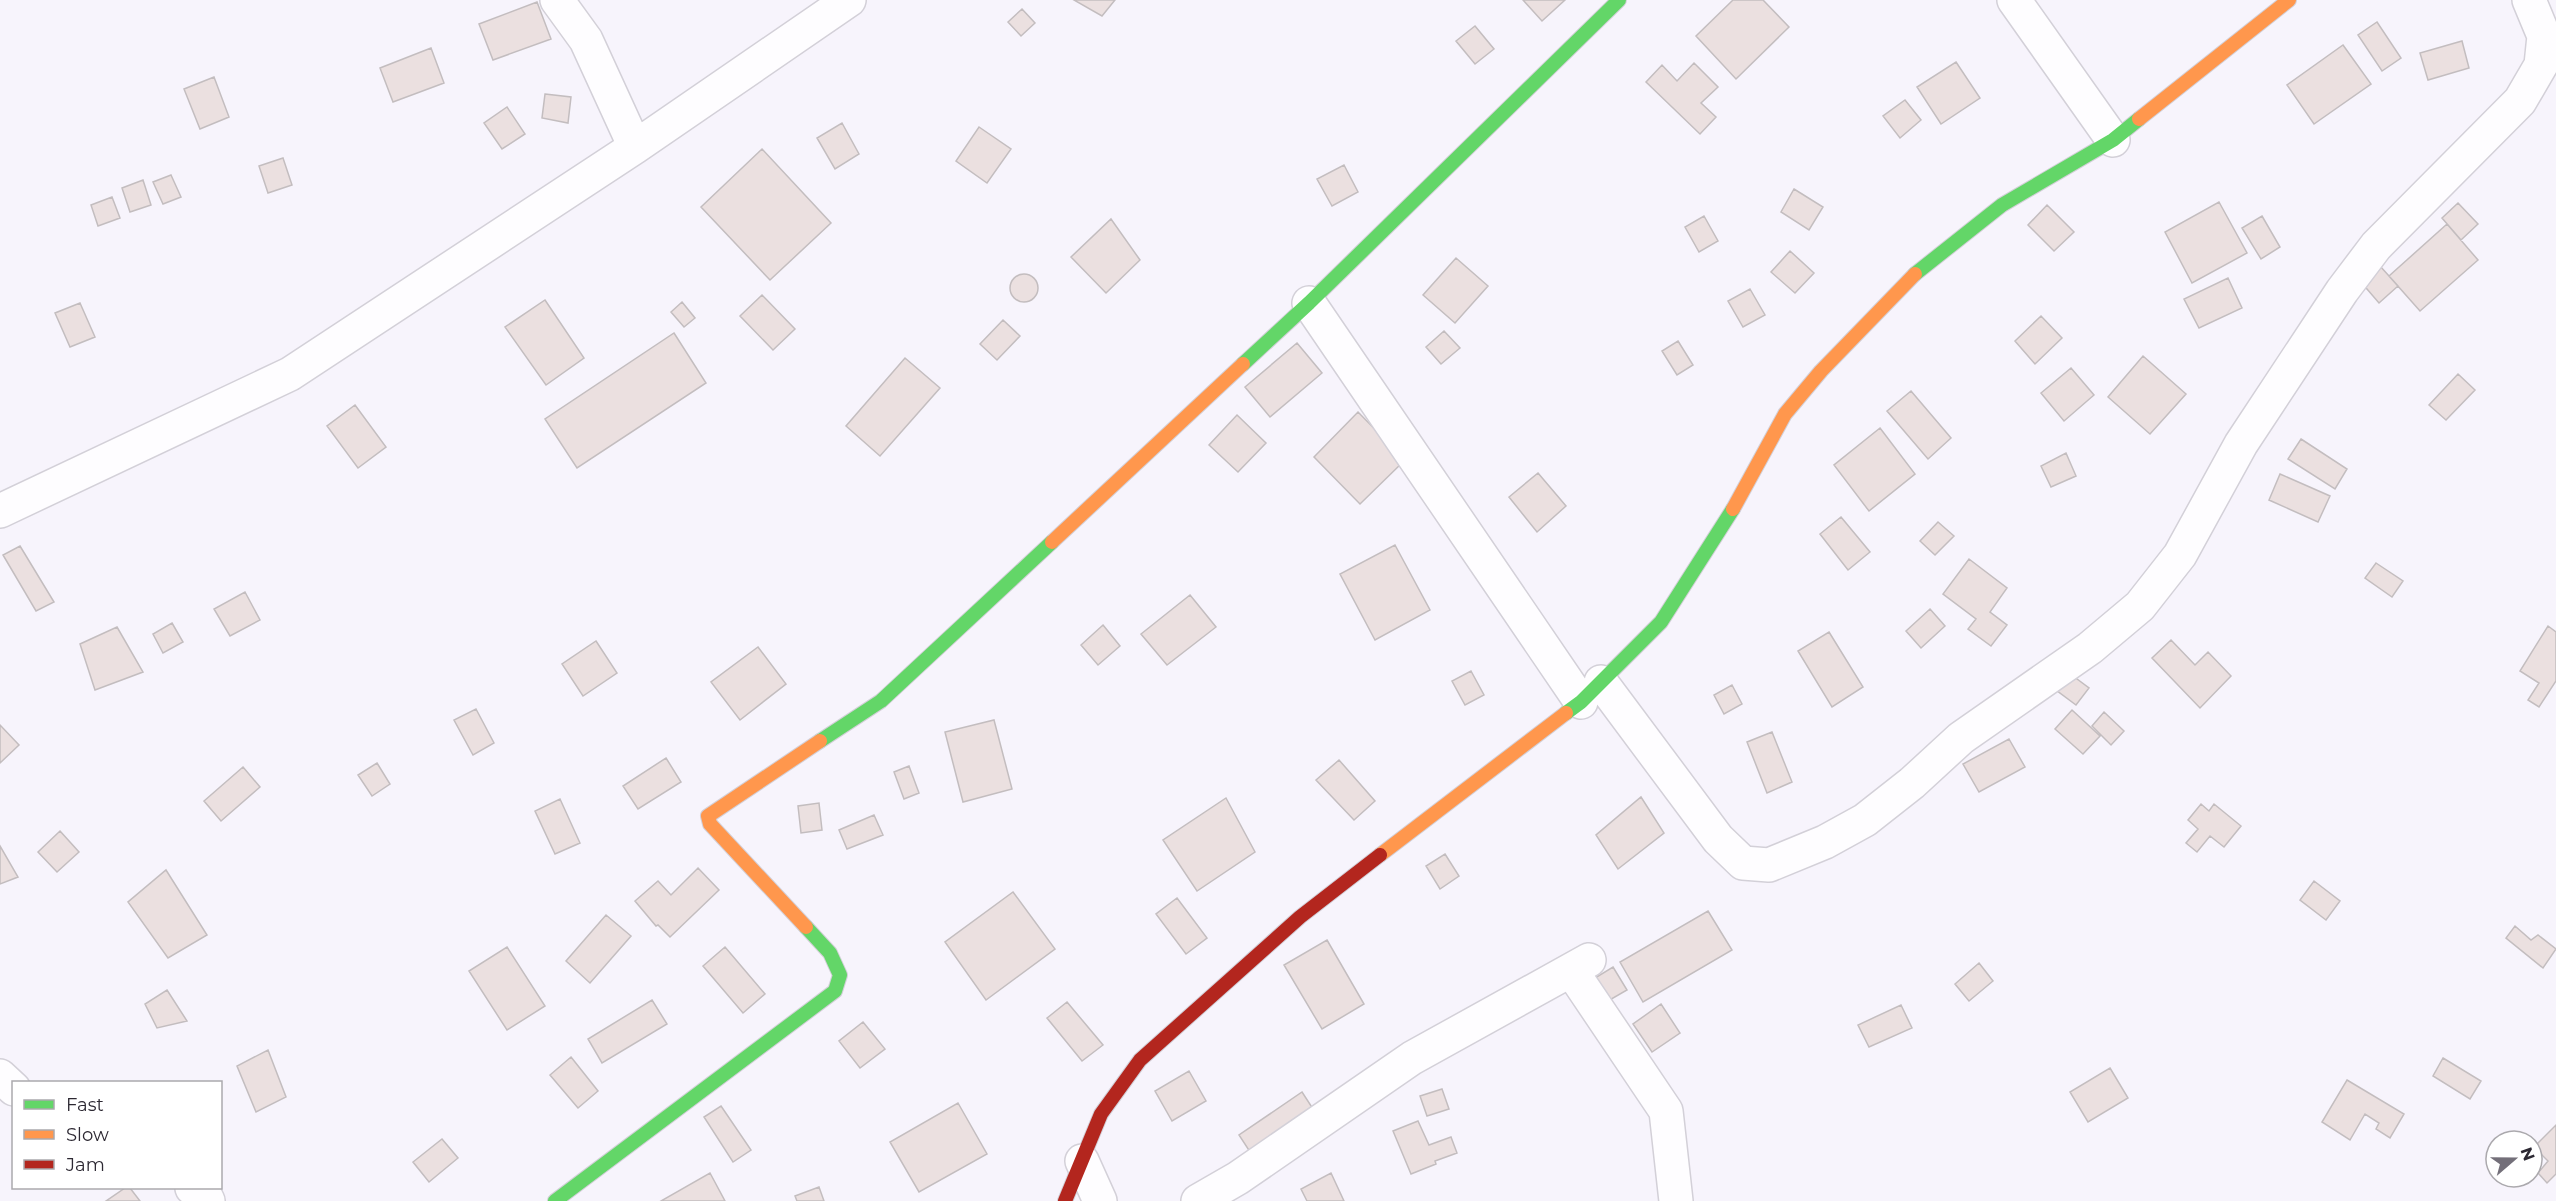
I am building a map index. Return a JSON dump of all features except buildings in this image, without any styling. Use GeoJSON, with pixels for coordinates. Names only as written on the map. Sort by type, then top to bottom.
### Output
{"type":"FeatureCollection","features":[{"type":"Feature","properties":{"kind":"street"},"geometry":{"type":"LineString","coordinates":[[557,0],[586,40],[635,147]]}},
{"type":"Feature","properties":{"kind":"street"},"geometry":{"type":"LineString","coordinates":[[0,511],[290,374],[635,147],[849,0]]}},
{"type":"Feature","properties":{"kind":"street"},"geometry":{"type":"LineString","coordinates":[[555,1201],[835,991],[840,975],[830,953],[710,824],[708,816],[881,701],[1309,303],[1619,0]]}},
{"type":"Feature","properties":{"kind":"street"},"geometry":{"type":"LineString","coordinates":[[2014,0],[2114,140]]}},
{"type":"Feature","properties":{"kind":"street"},"geometry":{"type":"LineString","coordinates":[[1065,1201],[1101,1114],[1140,1060],[1300,917],[1591,692],[1661,622],[1730,514],[1785,414],[1821,371],[1922,267],[2002,206],[2114,140],[2289,0]]}},
{"type":"Feature","properties":{"kind":"street"},"geometry":{"type":"LineString","coordinates":[[1309,303],[1591,692],[1718,839],[1743,863],[1769,865],[1825,842],[1865,820],[1912,783],[1960,738],[2090,648],[2140,606],[2180,555],[2241,444],[2342,291],[2376,246],[2520,101],[2541,65],[2544,36],[2529,0]]}},
{"type":"Feature","properties":{"kind":"street"},"geometry":{"type":"LineString","coordinates":[[1198,1201],[1238,1178],[1412,1058],[1580,965],[1666,1111],[1676,1201]]}},
{"type":"Feature","properties":{"kind":"street"},"geometry":{"type":"LineString","coordinates":[[0,1076],[12,1087]]}},
{"type":"Feature","properties":{"kind":"street"},"geometry":{"type":"LineString","coordinates":[[1082,1161],[1100,1201]]}},
{"type":"Feature","properties":{"kind":"street"},"geometry":{"type":"LineString","coordinates":[[194,1189],[205,1195],[208,1201]]}},
{"type":"Feature","properties":{"kind":"traffic: fast"},"geometry":{"type":"LineString","coordinates":[[1243,364],[1309,303],[1619,0]]}},
{"type":"Feature","properties":{"kind":"traffic: fast"},"geometry":{"type":"LineString","coordinates":[[1915,274],[2002,205],[2113,140],[2139,119]]}},
{"type":"Feature","properties":{"kind":"traffic: fast"},"geometry":{"type":"LineString","coordinates":[[1566,713],[1581,702],[1661,622],[1733,509]]}},
{"type":"Feature","properties":{"kind":"traffic: fast"},"geometry":{"type":"LineString","coordinates":[[820,741],[881,701],[1052,542]]}},
{"type":"Feature","properties":{"kind":"traffic: fast"},"geometry":{"type":"LineString","coordinates":[[555,1201],[835,991],[840,975],[830,953],[806,927]]}},
{"type":"Feature","properties":{"kind":"traffic: slow"},"geometry":{"type":"LineString","coordinates":[[2139,119],[2289,0]]}},
{"type":"Feature","properties":{"kind":"traffic: slow"},"geometry":{"type":"LineString","coordinates":[[1733,509],[1785,414],[1821,371],[1915,274]]}},
{"type":"Feature","properties":{"kind":"traffic: slow"},"geometry":{"type":"LineString","coordinates":[[1052,542],[1243,364]]}},
{"type":"Feature","properties":{"kind":"traffic: slow"},"geometry":{"type":"LineString","coordinates":[[1380,855],[1566,713]]}},
{"type":"Feature","properties":{"kind":"traffic: slow"},"geometry":{"type":"LineString","coordinates":[[806,927],[710,824],[708,816],[820,741]]}},
{"type":"Feature","properties":{"kind":"traffic: jam"},"geometry":{"type":"LineString","coordinates":[[1065,1201],[1101,1114],[1140,1060],[1300,917],[1380,855]]}}]}
